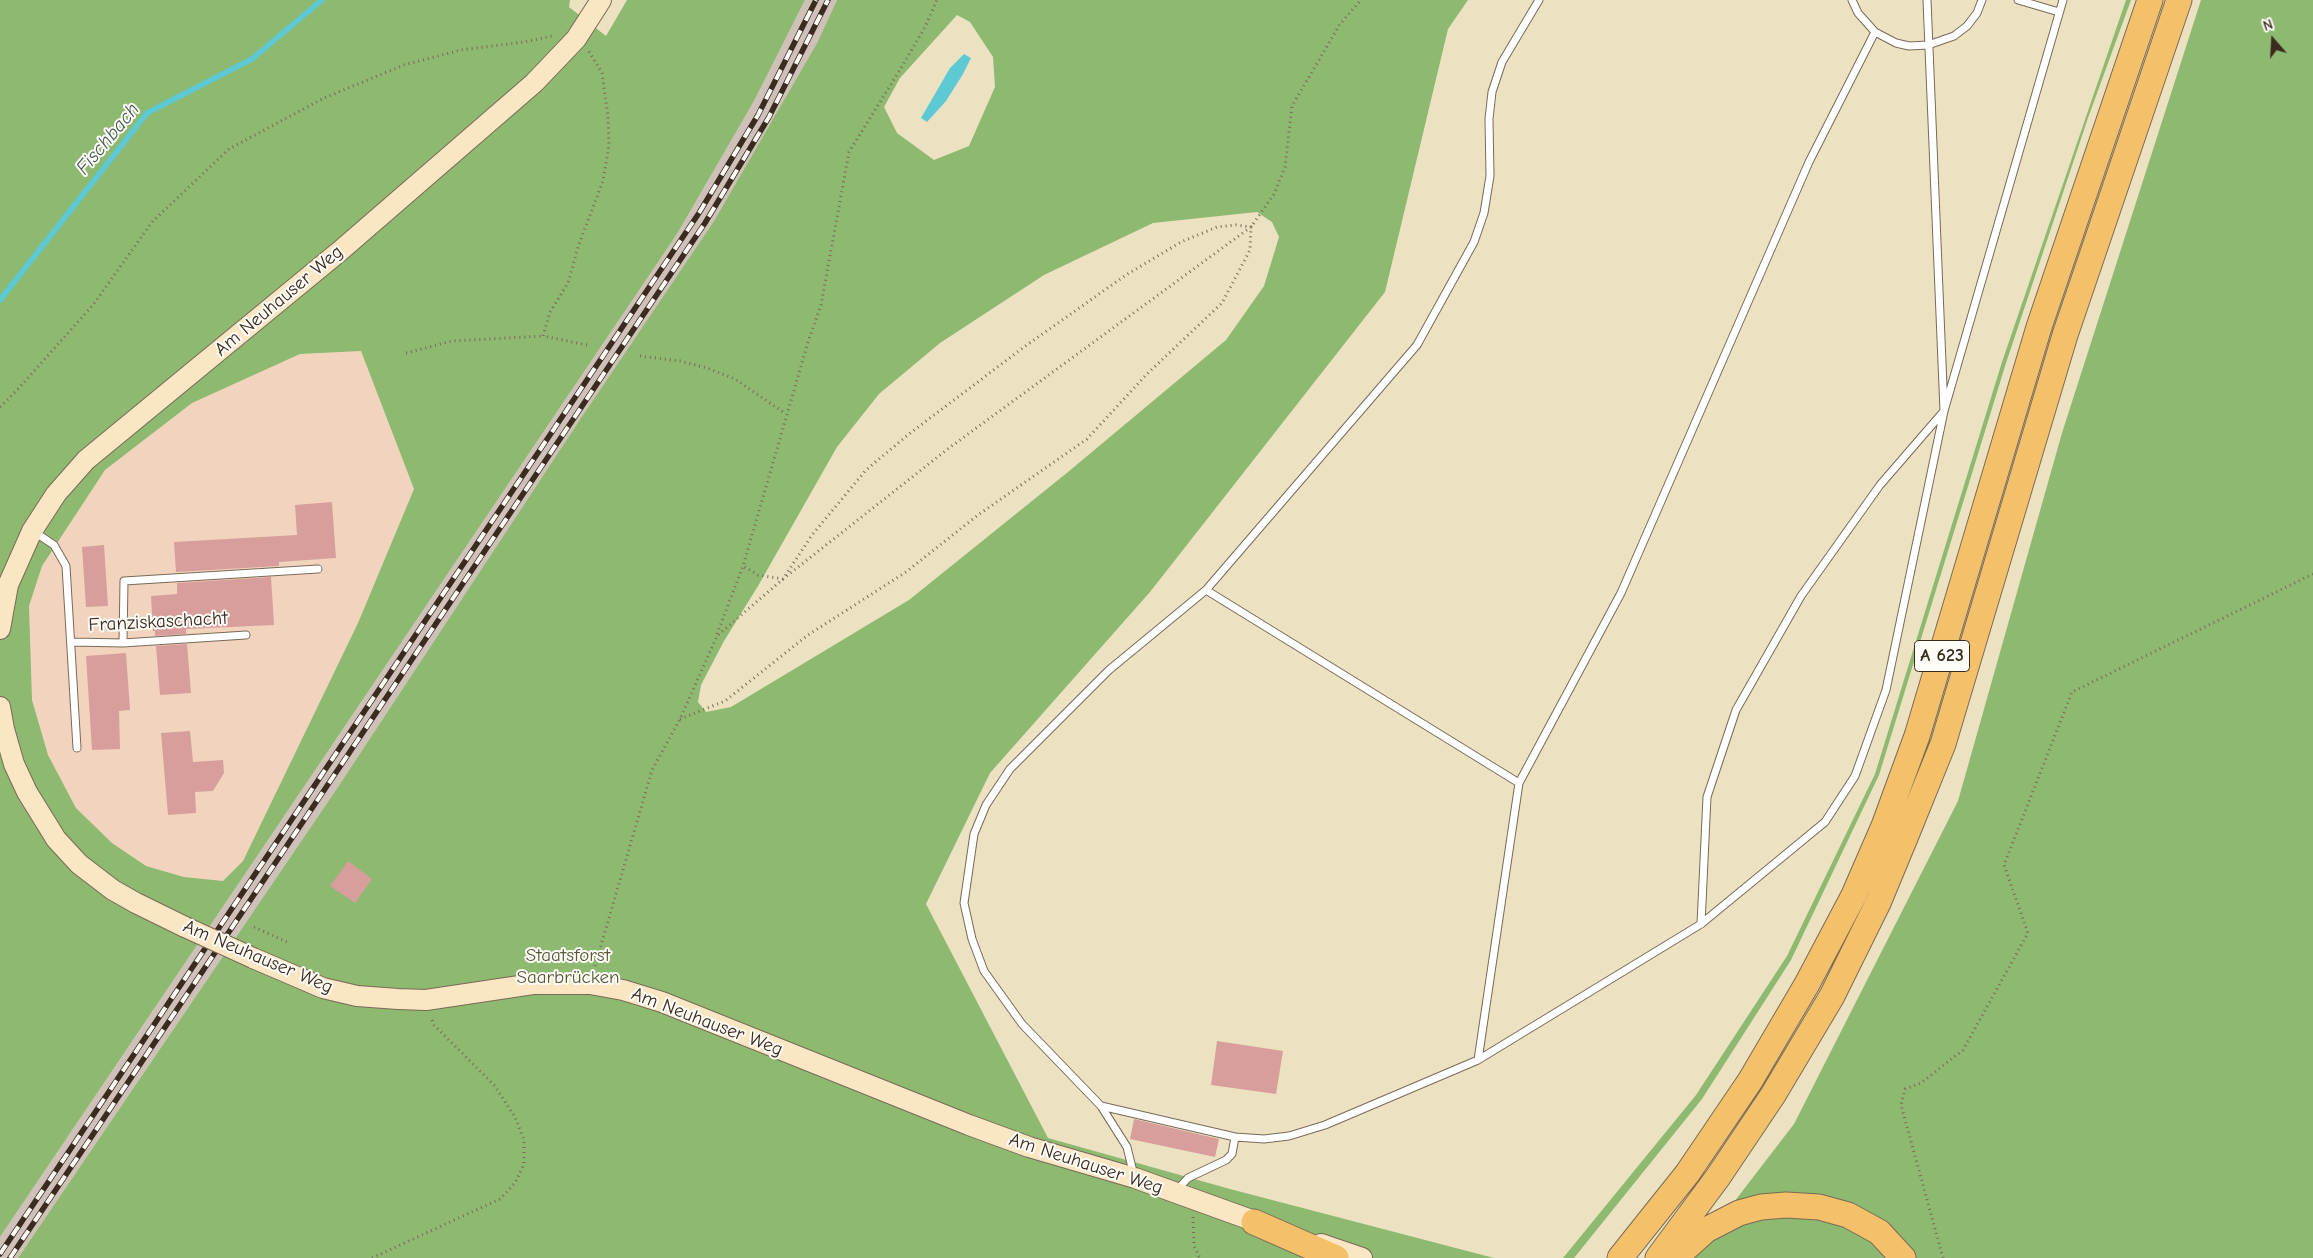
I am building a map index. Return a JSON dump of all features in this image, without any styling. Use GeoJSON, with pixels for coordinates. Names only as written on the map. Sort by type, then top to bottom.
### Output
{"type":"FeatureCollection","features":[{"type":"Feature","properties":{"kind":"highway","name":"A 623"},"geometry":{"type":"LineString","coordinates":[[1620,1258],[1686,1174],[1750,1081],[1812,976],[1854,895],[1884,826],[1920,726],[2039,327],[2150,0]]}},
{"type":"Feature","properties":{"kind":"highway","name":"A 623"},"geometry":{"type":"LineString","coordinates":[[1658,1258],[1718,1177],[1773,1095],[1832,996],[1878,903],[1908,833],[1943,744],[1982,620],[2023,470],[2065,335],[2178,0]]}},
{"type":"Feature","properties":{"kind":"highway"},"geometry":{"type":"LineString","coordinates":[[1675,1258],[1706,1230],[1740,1214],[1761,1207],[1786,1205],[1819,1207],[1848,1215],[1878,1232],[1903,1258]]}},
{"type":"Feature","properties":{"kind":"highway"},"geometry":{"type":"LineString","coordinates":[[1254,1222],[1336,1258]]}},
{"type":"Feature","properties":{"kind":"street","name":"Am Neuhauser Weg"},"geometry":{"type":"LineString","coordinates":[[0,629],[8,585],[32,531],[56,494],[86,460],[332,257],[534,83],[576,39],[601,0]]}},
{"type":"Feature","properties":{"kind":"street","name":"Am Neuhauser Weg"},"geometry":{"type":"LineString","coordinates":[[0,707],[14,764],[28,792],[56,839],[79,864],[113,890],[136,904],[323,988],[357,996],[426,1000],[533,984],[590,984],[623,990],[662,1002],[969,1125],[1029,1146],[1135,1178],[1254,1222],[1362,1258]]}},
{"type":"Feature","properties":{"kind":"lane"},"geometry":{"type":"LineString","coordinates":[[1135,1178],[1127,1147],[1101,1106],[1022,1024],[984,971],[972,939],[964,903],[974,834],[986,805],[1010,769],[1109,670],[1206,590],[1417,345],[1445,298],[1474,242],[1484,213],[1490,176],[1489,119],[1492,92],[1502,62],[1539,0]]}},
{"type":"Feature","properties":{"kind":"lane"},"geometry":{"type":"LineString","coordinates":[[1852,0],[1858,13],[1876,32],[1909,46],[1928,45],[1954,36],[1967,26],[1977,13],[1982,0]]}},
{"type":"Feature","properties":{"kind":"lane"},"geometry":{"type":"LineString","coordinates":[[1701,924],[1707,797],[1736,710],[1801,596],[1880,485],[1944,410],[1927,0]]}},
{"type":"Feature","properties":{"kind":"lane"},"geometry":{"type":"LineString","coordinates":[[2018,0],[2059,12]]}},
{"type":"Feature","properties":{"kind":"lane"},"geometry":{"type":"LineString","coordinates":[[1101,1106],[1236,1137],[1264,1139],[1290,1136],[1325,1125],[1478,1060],[1701,924],[1825,822],[1855,776],[1886,690],[1944,410],[2063,0]]}},
{"type":"Feature","properties":{"kind":"lane"},"geometry":{"type":"LineString","coordinates":[[1478,1060],[1519,784],[1621,593],[1808,162],[1876,32]]}},
{"type":"Feature","properties":{"kind":"lane","name":"Franziskaschacht"},"geometry":{"type":"LineString","coordinates":[[32,531],[54,545],[66,566],[77,748]]}},
{"type":"Feature","properties":{"kind":"lane"},"geometry":{"type":"LineString","coordinates":[[123,643],[124,581],[318,569]]}},
{"type":"Feature","properties":{"kind":"lane"},"geometry":{"type":"LineString","coordinates":[[1206,590],[1519,784]]}},
{"type":"Feature","properties":{"kind":"lane","name":"Franziskaschacht"},"geometry":{"type":"LineString","coordinates":[[72,642],[123,643],[246,635]]}},
{"type":"Feature","properties":{"kind":"lane"},"geometry":{"type":"LineString","coordinates":[[1183,1195],[1188,1178],[1226,1160],[1232,1154],[1236,1137]]}},
{"type":"Feature","properties":{"kind":"path"},"geometry":{"type":"LineString","coordinates":[[590,984],[652,770],[680,719],[717,636],[743,566],[786,414],[821,305],[849,152],[902,68],[925,27],[937,0]]}},
{"type":"Feature","properties":{"kind":"path"},"geometry":{"type":"LineString","coordinates":[[717,636],[783,580],[949,448],[1251,226],[1274,194],[1285,167],[1292,106],[1340,24],[1361,0]]}},
{"type":"Feature","properties":{"kind":"path"},"geometry":{"type":"LineString","coordinates":[[0,407],[93,305],[152,222],[229,149],[324,98],[404,64],[461,50],[524,42],[561,34],[576,39],[591,54],[602,73],[608,116],[609,145],[603,181],[579,244],[568,283],[550,312],[543,336]]}},
{"type":"Feature","properties":{"kind":"path"},"geometry":{"type":"LineString","coordinates":[[783,580],[812,535],[866,470],[909,434],[1024,347],[1126,275],[1182,242],[1217,227],[1251,226]]}},
{"type":"Feature","properties":{"kind":"path"},"geometry":{"type":"LineString","coordinates":[[680,719],[725,701],[808,635],[906,572],[978,515],[1087,438],[1147,374],[1222,303],[1250,250],[1251,226]]}},
{"type":"Feature","properties":{"kind":"path"},"geometry":{"type":"LineString","coordinates":[[406,353],[452,341],[543,336],[587,345]]}},
{"type":"Feature","properties":{"kind":"path"},"geometry":{"type":"LineString","coordinates":[[640,356],[680,361],[707,368],[735,379],[786,414]]}},
{"type":"Feature","properties":{"kind":"path"},"geometry":{"type":"LineString","coordinates":[[743,566],[758,575],[783,580]]}},
{"type":"Feature","properties":{"kind":"path"},"geometry":{"type":"LineString","coordinates":[[1943,1258],[1901,1105],[1905,1088],[1921,1083],[1963,1050],[2028,933],[2004,865],[2072,692],[2313,574]]}},
{"type":"Feature","properties":{"kind":"path"},"geometry":{"type":"LineString","coordinates":[[254,927],[288,943]]}},
{"type":"Feature","properties":{"kind":"path"},"geometry":{"type":"LineString","coordinates":[[372,1258],[500,1199],[515,1183],[524,1164],[524,1140],[515,1117],[494,1085],[434,1025],[426,1000]]}},
{"type":"Feature","properties":{"kind":"path"},"geometry":{"type":"LineString","coordinates":[[1183,1195],[1194,1246],[1200,1258]]}},
{"type":"Feature","properties":{"kind":"shaded area"},"geometry":{"type":"Polygon","coordinates":[[[805,0],[837,0],[817,43],[714,221],[581,418],[336,790],[18,1258],[0,1258],[0,1237],[677,234],[754,101],[805,0]]]}},
{"type":"Feature","properties":{"kind":"shaded area"},"geometry":{"type":"Polygon","coordinates":[[[361,351],[414,489],[358,623],[243,861],[223,882],[184,877],[146,866],[112,843],[76,808],[48,755],[32,700],[29,606],[42,566],[105,470],[192,403],[300,354],[361,351]]]}},
{"type":"Feature","properties":{"kind":"green space"},"geometry":{"type":"Polygon","coordinates":[[[0,0],[570,0],[569,7],[606,36],[627,0],[805,0],[754,101],[677,234],[0,1237],[0,0]],[[361,351],[300,354],[192,403],[105,470],[42,566],[29,606],[32,700],[48,755],[76,808],[112,843],[146,866],[184,877],[223,881],[243,861],[358,623],[414,489],[361,351]]]}},
{"type":"Feature","properties":{"kind":"green space","name":"Staatsforst Saarbrücken"},"geometry":{"type":"Polygon","coordinates":[[[837,0],[1468,0],[1448,29],[1385,292],[1150,592],[990,773],[926,904],[1048,1138],[1230,1189],[1494,1258],[18,1258],[336,790],[581,418],[714,221],[817,43],[837,0]],[[957,15],[900,78],[884,107],[897,133],[934,160],[969,146],[995,87],[993,57],[970,22],[957,15]],[[1257,212],[1153,223],[1044,275],[940,343],[879,394],[837,447],[758,586],[724,641],[701,685],[698,702],[706,712],[731,707],[909,600],[1068,472],[1226,340],[1264,286],[1279,237],[1272,222],[1257,212]]]}},
{"type":"Feature","properties":{"kind":"green space"},"geometry":{"type":"Polygon","coordinates":[[[2126,0],[2131,0],[2088,118],[2006,363],[1879,775],[1791,960],[1702,1099],[1574,1258],[1563,1258],[1696,1095],[1787,956],[1875,774],[2002,362],[2126,0]]]}},
{"type":"Feature","properties":{"kind":"green space"},"geometry":{"type":"Polygon","coordinates":[[[2201,0],[2313,0],[2313,1258],[1691,1258],[1794,1124],[1958,801],[2062,433],[2201,0]]]}},
{"type":"Feature","properties":{"kind":"water"},"geometry":{"type":"Polygon","coordinates":[[[964,54],[971,58],[963,74],[946,101],[927,122],[921,118],[950,68],[964,54]]]}},
{"type":"Feature","properties":{"kind":"building"},"geometry":{"type":"Polygon","coordinates":[[[332,502],[336,558],[279,562],[279,566],[176,572],[174,542],[297,535],[295,505],[332,502]]]}},
{"type":"Feature","properties":{"kind":"building"},"geometry":{"type":"Polygon","coordinates":[[[104,545],[108,606],[86,607],[82,547],[104,545]]]}},
{"type":"Feature","properties":{"kind":"building"},"geometry":{"type":"Polygon","coordinates":[[[271,577],[274,625],[186,629],[186,634],[155,636],[151,596],[177,594],[177,583],[271,577]]]}},
{"type":"Feature","properties":{"kind":"building"},"geometry":{"type":"Polygon","coordinates":[[[187,644],[191,693],[160,695],[156,646],[187,644]]]}},
{"type":"Feature","properties":{"kind":"building"},"geometry":{"type":"Polygon","coordinates":[[[126,653],[130,710],[119,711],[120,749],[92,750],[86,656],[126,653]]]}},
{"type":"Feature","properties":{"kind":"building"},"geometry":{"type":"Polygon","coordinates":[[[190,731],[193,762],[223,760],[224,773],[213,791],[195,792],[196,813],[168,815],[161,733],[190,731]]]}},
{"type":"Feature","properties":{"kind":"building"},"geometry":{"type":"Polygon","coordinates":[[[348,861],[372,879],[355,903],[330,886],[348,861]]]}},
{"type":"Feature","properties":{"kind":"building"},"geometry":{"type":"Polygon","coordinates":[[[1217,1041],[1283,1051],[1276,1094],[1211,1085],[1217,1041]]]}},
{"type":"Feature","properties":{"kind":"building"},"geometry":{"type":"Polygon","coordinates":[[[1134,1119],[1219,1139],[1215,1157],[1130,1139],[1134,1119]]]}},
{"type":"Feature","properties":{"kind":"waterway","name":"Fischbach"},"geometry":{"type":"LineString","coordinates":[[0,300],[147,113],[252,59],[322,0]]}},
{"type":"Feature","properties":{"kind":"railway"},"geometry":{"type":"LineString","coordinates":[[0,1254],[699,213],[758,115],[816,0]]}},
{"type":"Feature","properties":{"kind":"railway"},"geometry":{"type":"LineString","coordinates":[[10,1258],[705,223],[769,117],[828,0]]}}]}
